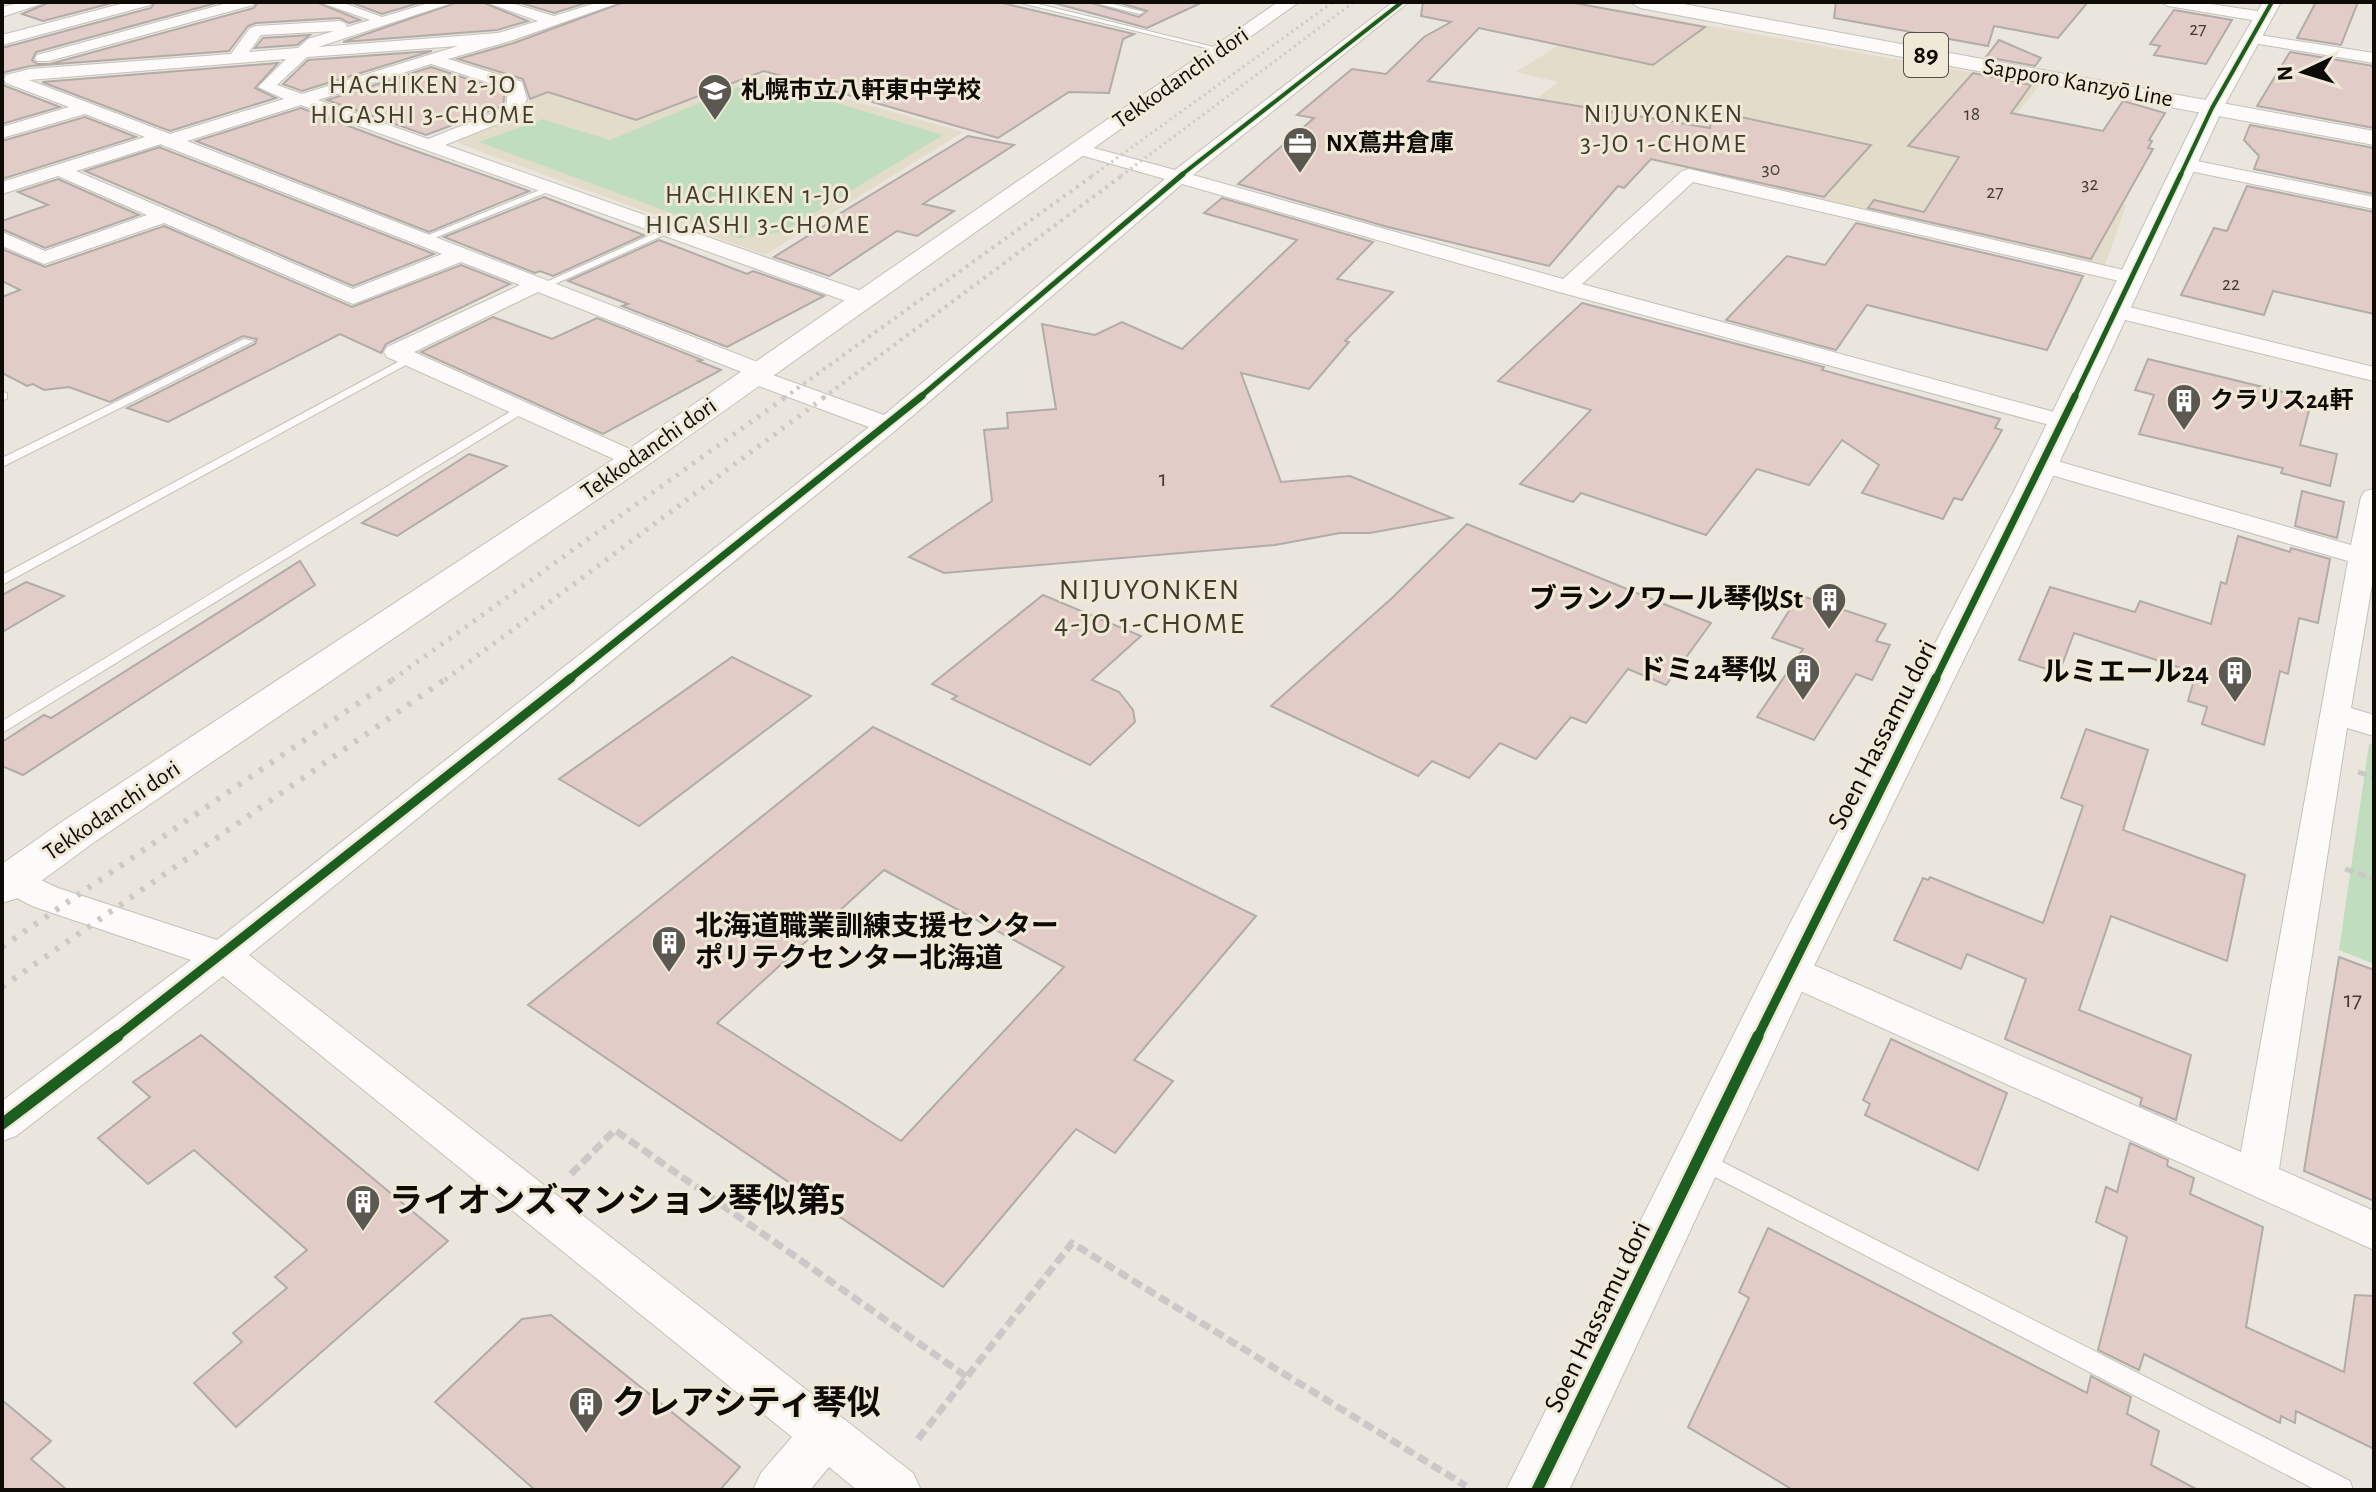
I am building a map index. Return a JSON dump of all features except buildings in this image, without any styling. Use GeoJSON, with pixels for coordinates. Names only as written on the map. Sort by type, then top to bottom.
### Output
{"type":"FeatureCollection","features":[{"type":"Feature","properties":{"kind":"main road","name":"Sapporo Kanzyō Line"},"geometry":{"type":"LineString","coordinates":[[1640,2],[2374,138]]}},
{"type":"Feature","properties":{"kind":"street"},"geometry":{"type":"LineString","coordinates":[[2,12],[40,2]]}},
{"type":"Feature","properties":{"kind":"street"},"geometry":{"type":"LineString","coordinates":[[2,40],[145,2]]}},
{"type":"Feature","properties":{"kind":"street"},"geometry":{"type":"LineString","coordinates":[[12,73],[248,2]]}},
{"type":"Feature","properties":{"kind":"street"},"geometry":{"type":"LineString","coordinates":[[326,2],[378,23]]}},
{"type":"Feature","properties":{"kind":"street"},"geometry":{"type":"LineString","coordinates":[[448,2],[314,42],[306,52],[259,89],[428,145],[862,299]]}},
{"type":"Feature","properties":{"kind":"street"},"geometry":{"type":"LineString","coordinates":[[492,2],[555,21]]}},
{"type":"Feature","properties":{"kind":"street"},"geometry":{"type":"LineString","coordinates":[[2,188],[614,2]]}},
{"type":"Feature","properties":{"kind":"street","name":"Tekkodanchi dori"},"geometry":{"type":"LineString","coordinates":[[5,881],[634,460],[1290,2]]}},
{"type":"Feature","properties":{"kind":"street"},"geometry":{"type":"LineString","coordinates":[[2,1124],[221,957],[887,425],[1180,176],[1402,2]]}},
{"type":"Feature","properties":{"kind":"street"},"geometry":{"type":"LineString","coordinates":[[2168,2],[2268,10]]}},
{"type":"Feature","properties":{"kind":"street","name":"Soen Hassamu dori"},"geometry":{"type":"LineString","coordinates":[[1537,1490],[1789,970],[2043,465],[2212,108],[2268,10]]}},
{"type":"Feature","properties":{"kind":"street"},"geometry":{"type":"LineString","coordinates":[[237,57],[256,31],[378,23]]}},
{"type":"Feature","properties":{"kind":"street"},"geometry":{"type":"LineString","coordinates":[[12,73],[507,37]]}},
{"type":"Feature","properties":{"kind":"street"},"geometry":{"type":"LineString","coordinates":[[2253,39],[2374,58]]}},
{"type":"Feature","properties":{"kind":"street"},"geometry":{"type":"LineString","coordinates":[[428,145],[514,111],[518,99],[516,86],[431,59]]}},
{"type":"Feature","properties":{"kind":"street"},"geometry":{"type":"LineString","coordinates":[[12,73],[85,108],[887,425]]}},
{"type":"Feature","properties":{"kind":"street"},"geometry":{"type":"LineString","coordinates":[[2,133],[85,108]]}},
{"type":"Feature","properties":{"kind":"street"},"geometry":{"type":"LineString","coordinates":[[1079,149],[1567,287],[2064,422]]}},
{"type":"Feature","properties":{"kind":"street"},"geometry":{"type":"LineString","coordinates":[[2187,165],[2374,203]]}},
{"type":"Feature","properties":{"kind":"street"},"geometry":{"type":"LineString","coordinates":[[59,170],[353,297],[459,255]]}},
{"type":"Feature","properties":{"kind":"street"},"geometry":{"type":"LineString","coordinates":[[1567,287],[1689,175],[2124,295],[2374,374]]}},
{"type":"Feature","properties":{"kind":"street"},"geometry":{"type":"LineString","coordinates":[[2,238],[44,258],[164,216]]}},
{"type":"Feature","properties":{"kind":"street"},"geometry":{"type":"LineString","coordinates":[[538,286],[395,352],[634,460]]}},
{"type":"Feature","properties":{"kind":"street"},"geometry":{"type":"LineString","coordinates":[[2043,465],[2368,559]]}},
{"type":"Feature","properties":{"kind":"street"},"geometry":{"type":"LineString","coordinates":[[2257,1179],[2334,713],[2368,559],[2374,497]]}},
{"type":"Feature","properties":{"kind":"street"},"geometry":{"type":"LineString","coordinates":[[2334,713],[2374,726]]}},
{"type":"Feature","properties":{"kind":"street"},"geometry":{"type":"LineString","coordinates":[[5,881],[196,946],[245,970],[896,1490]]}},
{"type":"Feature","properties":{"kind":"street"},"geometry":{"type":"LineString","coordinates":[[1789,970],[2374,1231]]}},
{"type":"Feature","properties":{"kind":"street"},"geometry":{"type":"LineString","coordinates":[[778,1490],[825,1435]]}},
{"type":"Feature","properties":{"kind":"lane"},"geometry":{"type":"LineString","coordinates":[[1021,2],[1222,50]]}},
{"type":"Feature","properties":{"kind":"lane"},"geometry":{"type":"LineString","coordinates":[[1095,2],[1140,12]]}},
{"type":"Feature","properties":{"kind":"lane"},"geometry":{"type":"LineString","coordinates":[[421,240],[550,189]]}},
{"type":"Feature","properties":{"kind":"lane"},"geometry":{"type":"LineString","coordinates":[[538,286],[668,231]]}},
{"type":"Feature","properties":{"kind":"lane"},"geometry":{"type":"LineString","coordinates":[[2,463],[248,341]]}},
{"type":"Feature","properties":{"kind":"lane"},"geometry":{"type":"LineString","coordinates":[[2,581],[409,359]]}},
{"type":"Feature","properties":{"kind":"lane"},"geometry":{"type":"LineString","coordinates":[[2,728],[521,409]]}},
{"type":"Feature","properties":{"kind":"lane"},"geometry":{"type":"LineString","coordinates":[[1700,1159],[2341,1490]]}},
{"type":"Feature","properties":{"kind":"path"},"geometry":{"type":"LineString","coordinates":[[2339,866],[2374,879]]}},
{"type":"Feature","properties":{"kind":"path"},"geometry":{"type":"LineString","coordinates":[[571,1174],[615,1130],[967,1377]]}},
{"type":"Feature","properties":{"kind":"path"},"geometry":{"type":"LineString","coordinates":[[918,1439],[1072,1243],[1466,1486]]}},
{"type":"Feature","properties":{"kind":"shaded area","name":"札幌市立八軒東中学校"},"geometry":{"type":"Polygon","coordinates":[[[624,2],[817,2],[690,54],[963,132],[765,255],[460,144],[457,138],[526,113],[533,85],[450,60],[624,2]]]}},
{"type":"Feature","properties":{"kind":"shaded area"},"geometry":{"type":"Polygon","coordinates":[[[1616,9],[2040,85],[1969,171],[2126,205],[2105,265],[1592,147],[1524,109],[1558,82],[1516,72],[1616,9]]]}},
{"type":"Feature","properties":{"kind":"green space"},"geometry":{"type":"Polygon","coordinates":[[[774,84],[943,135],[783,232],[739,238],[479,142],[542,119],[610,140],[740,86],[774,84]]]}},
{"type":"Feature","properties":{"kind":"green space"},"geometry":{"type":"Polygon","coordinates":[[[2369,744],[2374,745],[2374,964],[2339,950],[2369,744]]]}},
{"type":"Feature","properties":{"kind":"railway"},"geometry":{"type":"LineString","coordinates":[[1092,176],[1333,2]]}},
{"type":"Feature","properties":{"kind":"railway"},"geometry":{"type":"LineString","coordinates":[[1121,176],[1354,2]]}},
{"type":"Feature","properties":{"kind":"railway"},"geometry":{"type":"LineString","coordinates":[[784,398],[1095,174]]}},
{"type":"Feature","properties":{"kind":"railway"},"geometry":{"type":"LineString","coordinates":[[823,398],[1124,174]]}},
{"type":"Feature","properties":{"kind":"railway"},"geometry":{"type":"LineString","coordinates":[[392,680],[787,396]]}},
{"type":"Feature","properties":{"kind":"railway"},"geometry":{"type":"LineString","coordinates":[[445,680],[826,396]]}},
{"type":"Feature","properties":{"kind":"railway"},"geometry":{"type":"LineString","coordinates":[[2,947],[395,678]]}},
{"type":"Feature","properties":{"kind":"railway"},"geometry":{"type":"LineString","coordinates":[[2,987],[447,678]]}},
{"type":"Feature","properties":{"kind":"cycle path"},"geometry":{"type":"LineString","coordinates":[[2,1124],[221,957],[887,425],[1180,176],[1402,2]]}},
{"type":"Feature","properties":{"kind":"cycle path"},"geometry":{"type":"LineString","coordinates":[[1537,1490],[1789,970],[2032,487],[2212,108],[2272,2]]}},
{"type":"Feature","properties":{"kind":"place","name":"札幌市立八軒東中学校"},"geometry":{"type":"Point","coordinates":[715,122]}},
{"type":"Feature","properties":{"kind":"place","name":"NX蔦井倉庫"},"geometry":{"type":"Point","coordinates":[1300,175]}},
{"type":"Feature","properties":{"kind":"place","name":"クラリス24軒"},"geometry":{"type":"Point","coordinates":[2184,432]}},
{"type":"Feature","properties":{"kind":"place","name":"ブランノワール琴似St"},"geometry":{"type":"Point","coordinates":[1829,631]}},
{"type":"Feature","properties":{"kind":"place","name":"ドミ24琴似"},"geometry":{"type":"Point","coordinates":[1803,702]}},
{"type":"Feature","properties":{"kind":"place","name":"ルミエール24"},"geometry":{"type":"Point","coordinates":[2235,704]}},
{"type":"Feature","properties":{"kind":"place","name":"北海道職業訓練支援センター ポリテクセンター北海道"},"geometry":{"type":"Point","coordinates":[669,974]}},
{"type":"Feature","properties":{"kind":"place","name":"ライオンズマンション琴似第5"},"geometry":{"type":"Point","coordinates":[363,1233]}},
{"type":"Feature","properties":{"kind":"place","name":"クレアシティ琴似"},"geometry":{"type":"Point","coordinates":[586,1435]}},
{"type":"Feature","properties":{"kind":"district","name":"HACHIKEN 2-JO HIGASHI 3-CHOME"},"geometry":{"type":"Point","coordinates":[423,100]}},
{"type":"Feature","properties":{"kind":"district","name":"NIJUYONKEN 3-JO 1-CHOME"},"geometry":{"type":"Point","coordinates":[1664,129]}},
{"type":"Feature","properties":{"kind":"district","name":"HACHIKEN 1-JO HIGASHI 3-CHOME"},"geometry":{"type":"Point","coordinates":[758,210]}},
{"type":"Feature","properties":{"kind":"district","name":"NIJUYONKEN 4-JO 1-CHOME"},"geometry":{"type":"Point","coordinates":[1150,607]}}]}
